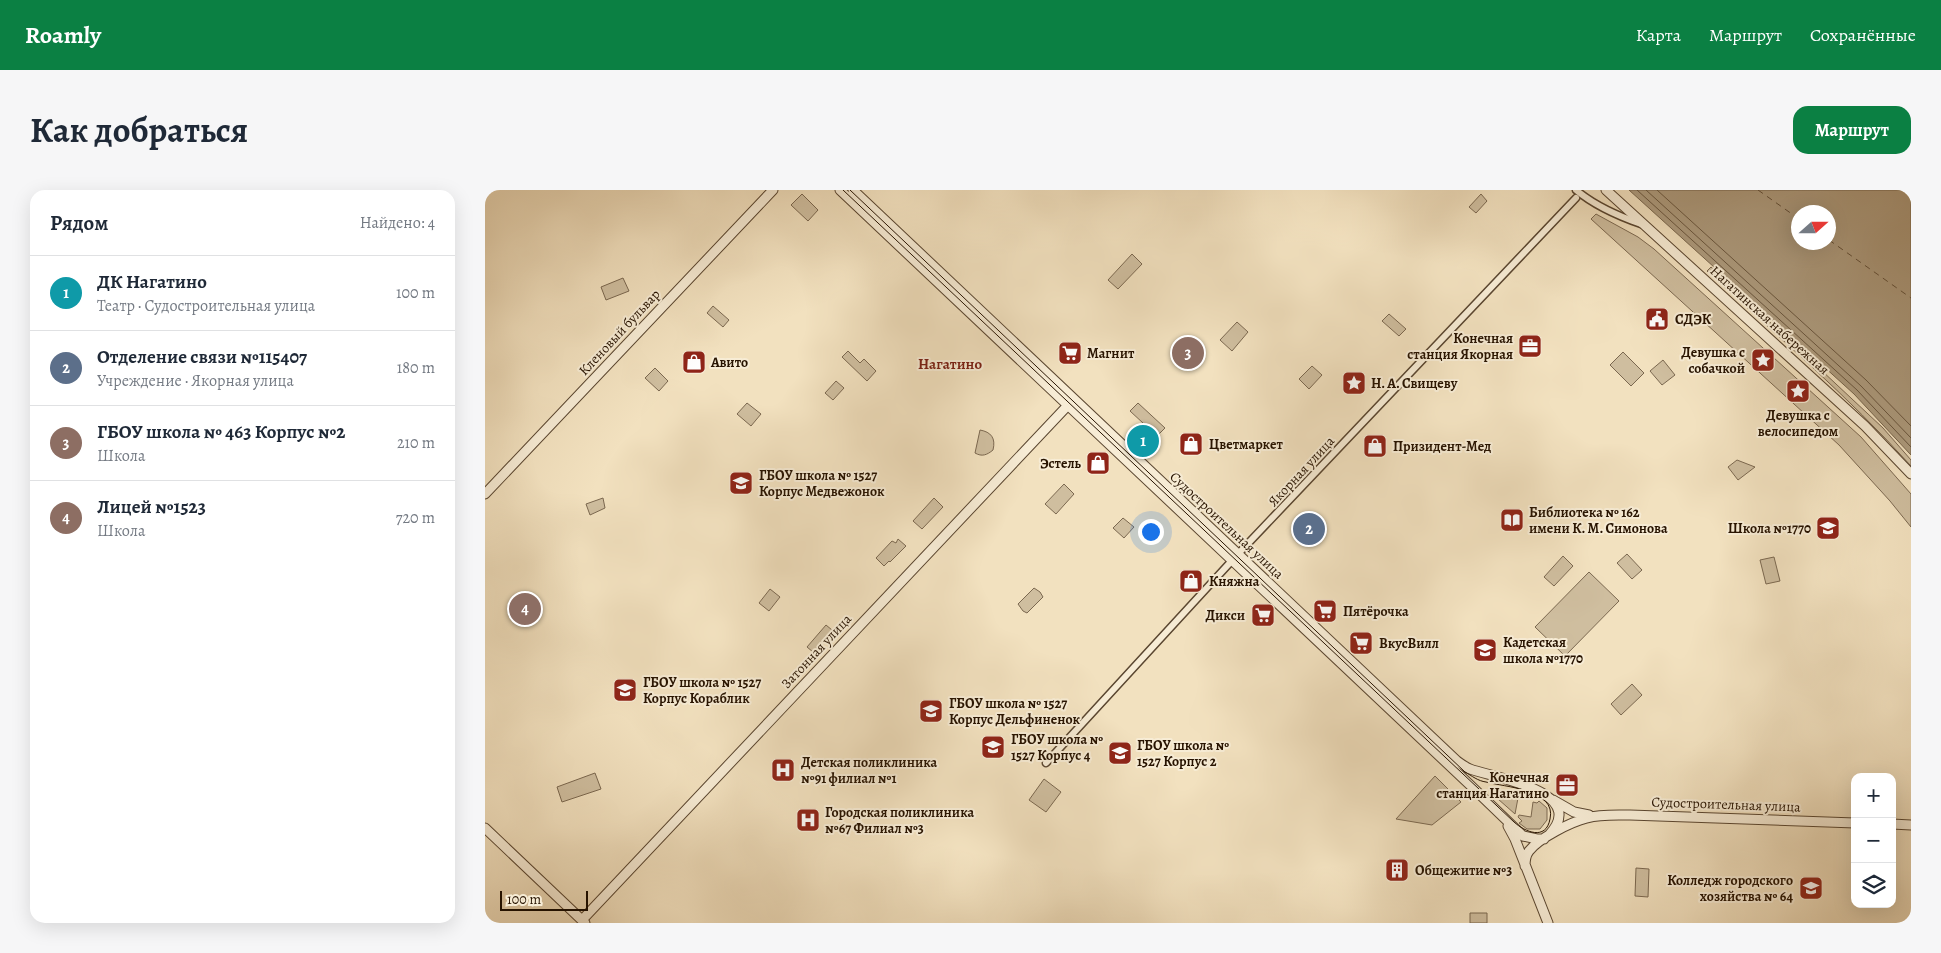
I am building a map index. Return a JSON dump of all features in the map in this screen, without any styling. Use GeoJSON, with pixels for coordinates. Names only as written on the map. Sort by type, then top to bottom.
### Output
{"type":"FeatureCollection","features":[{"type":"Feature","properties":{"kind":"street","name":"Кленовый бульвар"},"geometry":{"type":"LineString","coordinates":[[485,494],[773,190]]}},
{"type":"Feature","properties":{"kind":"street","name":"Судостроительная улица"},"geometry":{"type":"LineString","coordinates":[[840,190],[1071,402]]}},
{"type":"Feature","properties":{"kind":"street","name":"Судостроительная улица"},"geometry":{"type":"LineString","coordinates":[[853,190],[1499,814]]}},
{"type":"Feature","properties":{"kind":"street"},"geometry":{"type":"LineString","coordinates":[[1572,190],[1576,198],[1587,199]]}},
{"type":"Feature","properties":{"kind":"street"},"geometry":{"type":"LineString","coordinates":[[1576,190],[1587,199],[1619,216],[1647,226]]}},
{"type":"Feature","properties":{"kind":"street","name":"Нагатинская набережная"},"geometry":{"type":"LineString","coordinates":[[1606,190],[1865,426],[1911,474]]}},
{"type":"Feature","properties":{"kind":"street","name":"Якорная улица"},"geometry":{"type":"LineString","coordinates":[[1046,763],[1235,557],[1576,198]]}},
{"type":"Feature","properties":{"kind":"street"},"geometry":{"type":"LineString","coordinates":[[1619,216],[1624,213],[1624,206]]}},
{"type":"Feature","properties":{"kind":"street","name":"Затонная улица"},"geometry":{"type":"LineString","coordinates":[[582,922],[1071,402]]}},
{"type":"Feature","properties":{"kind":"street","name":"Судостроительная улица"},"geometry":{"type":"LineString","coordinates":[[1235,557],[1457,761],[1467,768],[1517,781],[1574,812],[1597,816],[1630,814],[1851,823]]}},
{"type":"Feature","properties":{"kind":"street"},"geometry":{"type":"LineString","coordinates":[[1469,784],[1469,775],[1475,771]]}},
{"type":"Feature","properties":{"kind":"street"},"geometry":{"type":"LineString","coordinates":[[1525,866],[1525,858],[1529,852],[1547,837],[1558,823],[1557,809],[1549,797]]}},
{"type":"Feature","properties":{"kind":"street"},"geometry":{"type":"LineString","coordinates":[[1499,814],[1523,836],[1537,840],[1547,837],[1579,820],[1597,816]]}},
{"type":"Feature","properties":{"kind":"street"},"geometry":{"type":"LineString","coordinates":[[1499,814],[1512,833],[1547,923]]}},
{"type":"Feature","properties":{"kind":"street"},"geometry":{"type":"LineString","coordinates":[[1896,824],[1911,825]]}},
{"type":"Feature","properties":{"kind":"street"},"geometry":{"type":"LineString","coordinates":[[485,828],[582,922]]}},
{"type":"Feature","properties":{"kind":"shaded area"},"geometry":{"type":"Polygon","coordinates":[[[802,194],[818,210],[808,221],[791,205],[802,194]]]}},
{"type":"Feature","properties":{"kind":"shaded area"},"geometry":{"type":"Polygon","coordinates":[[[1481,194],[1487,201],[1476,213],[1469,207],[1481,194]]]}},
{"type":"Feature","properties":{"kind":"shaded area"},"geometry":{"type":"Polygon","coordinates":[[[1596,214],[1638,237],[1654,249],[1861,437],[1911,494],[1911,527],[1839,445],[1591,219],[1596,214]]]}},
{"type":"Feature","properties":{"kind":"shaded area"},"geometry":{"type":"Polygon","coordinates":[[[1132,254],[1142,264],[1118,289],[1108,280],[1132,254]]]}},
{"type":"Feature","properties":{"kind":"shaded area"},"geometry":{"type":"Polygon","coordinates":[[[1711,267],[1883,428],[1911,460],[1911,466],[1837,390],[1707,271],[1711,267]]]}},
{"type":"Feature","properties":{"kind":"shaded area"},"geometry":{"type":"Polygon","coordinates":[[[623,278],[629,291],[606,300],[601,287],[623,278]]]}},
{"type":"Feature","properties":{"kind":"shaded area"},"geometry":{"type":"Polygon","coordinates":[[[713,306],[729,320],[723,327],[707,313],[713,306]]]}},
{"type":"Feature","properties":{"kind":"shaded area"},"geometry":{"type":"Polygon","coordinates":[[[1389,314],[1406,329],[1399,336],[1382,321],[1389,314]]]}},
{"type":"Feature","properties":{"kind":"shaded area"},"geometry":{"type":"Polygon","coordinates":[[[1237,322],[1248,332],[1232,351],[1220,340],[1237,322]]]}},
{"type":"Feature","properties":{"kind":"shaded area"},"geometry":{"type":"Polygon","coordinates":[[[848,351],[860,363],[864,359],[876,371],[867,381],[842,357],[848,351]]]}},
{"type":"Feature","properties":{"kind":"shaded area"},"geometry":{"type":"Polygon","coordinates":[[[1623,352],[1644,373],[1631,386],[1610,365],[1623,352]]]}},
{"type":"Feature","properties":{"kind":"shaded area"},"geometry":{"type":"Polygon","coordinates":[[[1663,360],[1675,375],[1662,385],[1650,371],[1663,360]]]}},
{"type":"Feature","properties":{"kind":"shaded area"},"geometry":{"type":"Polygon","coordinates":[[[1312,366],[1322,375],[1309,389],[1299,379],[1312,366]]]}},
{"type":"Feature","properties":{"kind":"shaded area"},"geometry":{"type":"Polygon","coordinates":[[[655,368],[668,381],[659,391],[645,378],[655,368]]]}},
{"type":"Feature","properties":{"kind":"shaded area"},"geometry":{"type":"Polygon","coordinates":[[[836,381],[844,388],[833,400],[825,393],[836,381]]]}},
{"type":"Feature","properties":{"kind":"shaded area"},"geometry":{"type":"Polygon","coordinates":[[[747,403],[761,414],[751,426],[737,414],[747,403]]]}},
{"type":"Feature","properties":{"kind":"shaded area"},"geometry":{"type":"Polygon","coordinates":[[[1138,403],[1165,428],[1157,436],[1130,411],[1138,403]]]}},
{"type":"Feature","properties":{"kind":"shaded area"},"geometry":{"type":"Polygon","coordinates":[[[980,430],[990,434],[994,442],[993,450],[984,455],[975,453],[980,430]]]}},
{"type":"Feature","properties":{"kind":"shaded area"},"geometry":{"type":"Polygon","coordinates":[[[1737,460],[1755,467],[1738,480],[1728,467],[1737,460]]]}},
{"type":"Feature","properties":{"kind":"shaded area"},"geometry":{"type":"Polygon","coordinates":[[[1064,484],[1074,494],[1056,514],[1045,504],[1064,484]]]}},
{"type":"Feature","properties":{"kind":"shaded area"},"geometry":{"type":"Polygon","coordinates":[[[603,498],[605,508],[590,515],[586,504],[603,498]]]}},
{"type":"Feature","properties":{"kind":"shaded area"},"geometry":{"type":"Polygon","coordinates":[[[934,498],[943,507],[922,529],[913,521],[934,498]]]}},
{"type":"Feature","properties":{"kind":"shaded area"},"geometry":{"type":"Polygon","coordinates":[[[1123,518],[1134,527],[1124,538],[1113,528],[1123,518]]]}},
{"type":"Feature","properties":{"kind":"shaded area"},"geometry":{"type":"Polygon","coordinates":[[[898,539],[906,546],[884,566],[876,558],[892,541],[896,543],[898,539]]]}},
{"type":"Feature","properties":{"kind":"shaded area"},"geometry":{"type":"Polygon","coordinates":[[[1627,554],[1642,570],[1632,579],[1617,563],[1627,554]]]}},
{"type":"Feature","properties":{"kind":"shaded area"},"geometry":{"type":"Polygon","coordinates":[[[1563,556],[1573,566],[1554,586],[1544,577],[1563,556]]]}},
{"type":"Feature","properties":{"kind":"shaded area"},"geometry":{"type":"Polygon","coordinates":[[[1774,557],[1780,581],[1766,584],[1760,560],[1774,557]]]}},
{"type":"Feature","properties":{"kind":"shaded area"},"geometry":{"type":"Polygon","coordinates":[[[1589,572],[1619,601],[1565,656],[1535,627],[1589,572]]]}},
{"type":"Feature","properties":{"kind":"shaded area"},"geometry":{"type":"Polygon","coordinates":[[[1034,588],[1043,597],[1027,613],[1018,604],[1034,588]]]}},
{"type":"Feature","properties":{"kind":"shaded area"},"geometry":{"type":"Polygon","coordinates":[[[770,589],[780,597],[769,611],[759,603],[770,589]]]}},
{"type":"Feature","properties":{"kind":"shaded area"},"geometry":{"type":"Polygon","coordinates":[[[826,625],[832,630],[813,652],[807,647],[826,625]]]}},
{"type":"Feature","properties":{"kind":"shaded area"},"geometry":{"type":"Polygon","coordinates":[[[1632,684],[1642,695],[1621,715],[1611,704],[1632,684]]]}},
{"type":"Feature","properties":{"kind":"shaded area"},"geometry":{"type":"Polygon","coordinates":[[[595,773],[601,789],[562,802],[557,787],[595,773]]]}},
{"type":"Feature","properties":{"kind":"shaded area"},"geometry":{"type":"Polygon","coordinates":[[[1435,776],[1461,802],[1432,825],[1396,819],[1435,776]]]}},
{"type":"Feature","properties":{"kind":"shaded area"},"geometry":{"type":"Polygon","coordinates":[[[1044,779],[1061,792],[1046,812],[1029,800],[1044,779]]]}},
{"type":"Feature","properties":{"kind":"shaded area"},"geometry":{"type":"Polygon","coordinates":[[[1492,792],[1518,798],[1515,814],[1498,799],[1491,796],[1492,792]]]}},
{"type":"Feature","properties":{"kind":"shaded area"},"geometry":{"type":"Polygon","coordinates":[[[1539,801],[1547,808],[1547,820],[1540,829],[1527,829],[1519,823],[1522,821],[1518,817],[1519,815],[1531,817],[1533,802],[1537,803],[1539,801]]]}},
{"type":"Feature","properties":{"kind":"shaded area"},"geometry":{"type":"Polygon","coordinates":[[[1636,868],[1649,869],[1648,897],[1635,896],[1636,868]]]}},
{"type":"Feature","properties":{"kind":"shaded area"},"geometry":{"type":"Polygon","coordinates":[[[1470,913],[1487,913],[1487,923],[1470,923],[1470,913]]]}},
{"type":"Feature","properties":{"kind":"water"},"geometry":{"type":"Polygon","coordinates":[[[1629,190],[1911,190],[1911,455],[1854,394],[1629,190]]]}},
{"type":"Feature","properties":{"kind":"ferry route"},"geometry":{"type":"LineString","coordinates":[[1758,190],[1791,213]]}},
{"type":"Feature","properties":{"kind":"ferry route"},"geometry":{"type":"LineString","coordinates":[[1836,245],[1911,298]]}},
{"type":"Feature","properties":{"kind":"tram line"},"geometry":{"type":"LineString","coordinates":[[843,190],[1514,822],[1524,829],[1535,832],[1540,832],[1548,826],[1550,809],[1545,801],[1538,795],[1527,791],[1483,781],[1465,772],[850,190]]}},
{"type":"Feature","properties":{"kind":"place","name":"СДЭК"},"geometry":{"type":"Point","coordinates":[1657,319]}},
{"type":"Feature","properties":{"kind":"place","name":"Конечная станция Якорная"},"geometry":{"type":"Point","coordinates":[1530,346]}},
{"type":"Feature","properties":{"kind":"place","name":"Магнит"},"geometry":{"type":"Point","coordinates":[1070,353]}},
{"type":"Feature","properties":{"kind":"place","name":"ГБОУ школа № 463 Корпус №2"},"geometry":{"type":"Point","coordinates":[1188,353]}},
{"type":"Feature","properties":{"kind":"place","name":"Девушка с собачкой"},"geometry":{"type":"Point","coordinates":[1763,360]}},
{"type":"Feature","properties":{"kind":"place","name":"Авито"},"geometry":{"type":"Point","coordinates":[694,362]}},
{"type":"Feature","properties":{"kind":"place","name":"Н. А. Свищеву"},"geometry":{"type":"Point","coordinates":[1354,383]}},
{"type":"Feature","properties":{"kind":"place","name":"Девушка с велосипедом"},"geometry":{"type":"Point","coordinates":[1798,391]}},
{"type":"Feature","properties":{"kind":"place","name":"ДК Нагатино"},"geometry":{"type":"Point","coordinates":[1143,441]}},
{"type":"Feature","properties":{"kind":"place","name":"Цветмаркет"},"geometry":{"type":"Point","coordinates":[1191,444]}},
{"type":"Feature","properties":{"kind":"place","name":"Призидент-Мед"},"geometry":{"type":"Point","coordinates":[1375,446]}},
{"type":"Feature","properties":{"kind":"place","name":"Эстель"},"geometry":{"type":"Point","coordinates":[1098,463]}},
{"type":"Feature","properties":{"kind":"place","name":"ГБОУ школа № 1527 Корпус Медвежонок"},"geometry":{"type":"Point","coordinates":[741,483]}},
{"type":"Feature","properties":{"kind":"place","name":"Библиотека № 162 имени К. М. Симонова"},"geometry":{"type":"Point","coordinates":[1512,520]}},
{"type":"Feature","properties":{"kind":"place","name":"Школа №1770"},"geometry":{"type":"Point","coordinates":[1828,528]}},
{"type":"Feature","properties":{"kind":"place","name":"Отделение связи №115407"},"geometry":{"type":"Point","coordinates":[1309,529]}},
{"type":"Feature","properties":{"kind":"place","name":"Княжна"},"geometry":{"type":"Point","coordinates":[1191,581]}},
{"type":"Feature","properties":{"kind":"place","name":"Лицей №1523"},"geometry":{"type":"Point","coordinates":[525,609]}},
{"type":"Feature","properties":{"kind":"place","name":"Пятёрочка"},"geometry":{"type":"Point","coordinates":[1325,611]}},
{"type":"Feature","properties":{"kind":"place","name":"Дикси"},"geometry":{"type":"Point","coordinates":[1263,615]}},
{"type":"Feature","properties":{"kind":"place","name":"ВкусВилл"},"geometry":{"type":"Point","coordinates":[1361,643]}},
{"type":"Feature","properties":{"kind":"place","name":"Кадетская школа №1770"},"geometry":{"type":"Point","coordinates":[1485,650]}},
{"type":"Feature","properties":{"kind":"place","name":"ГБОУ школа № 1527 Корпус Кораблик"},"geometry":{"type":"Point","coordinates":[625,690]}},
{"type":"Feature","properties":{"kind":"place","name":"ГБОУ школа № 1527 Корпус Дельфиненок"},"geometry":{"type":"Point","coordinates":[931,711]}},
{"type":"Feature","properties":{"kind":"place","name":"ГБОУ школа № 1527 Корпус 4"},"geometry":{"type":"Point","coordinates":[993,747]}},
{"type":"Feature","properties":{"kind":"place","name":"ГБОУ школа № 1527 Корпус 2"},"geometry":{"type":"Point","coordinates":[1120,753]}},
{"type":"Feature","properties":{"kind":"place","name":"Детская поликлиника №91 филиал №1"},"geometry":{"type":"Point","coordinates":[783,770]}},
{"type":"Feature","properties":{"kind":"place","name":"Конечная станция Нагатино"},"geometry":{"type":"Point","coordinates":[1567,785]}},
{"type":"Feature","properties":{"kind":"place","name":"Городская поликлиника №67 Филиал №3"},"geometry":{"type":"Point","coordinates":[808,820]}},
{"type":"Feature","properties":{"kind":"place","name":"Общежитие №3"},"geometry":{"type":"Point","coordinates":[1397,870]}},
{"type":"Feature","properties":{"kind":"place","name":"Колледж городского хозяйства № 64"},"geometry":{"type":"Point","coordinates":[1811,888]}},
{"type":"Feature","properties":{"kind":"district","name":"Нагатино"},"geometry":{"type":"Point","coordinates":[950,364]}}]}
